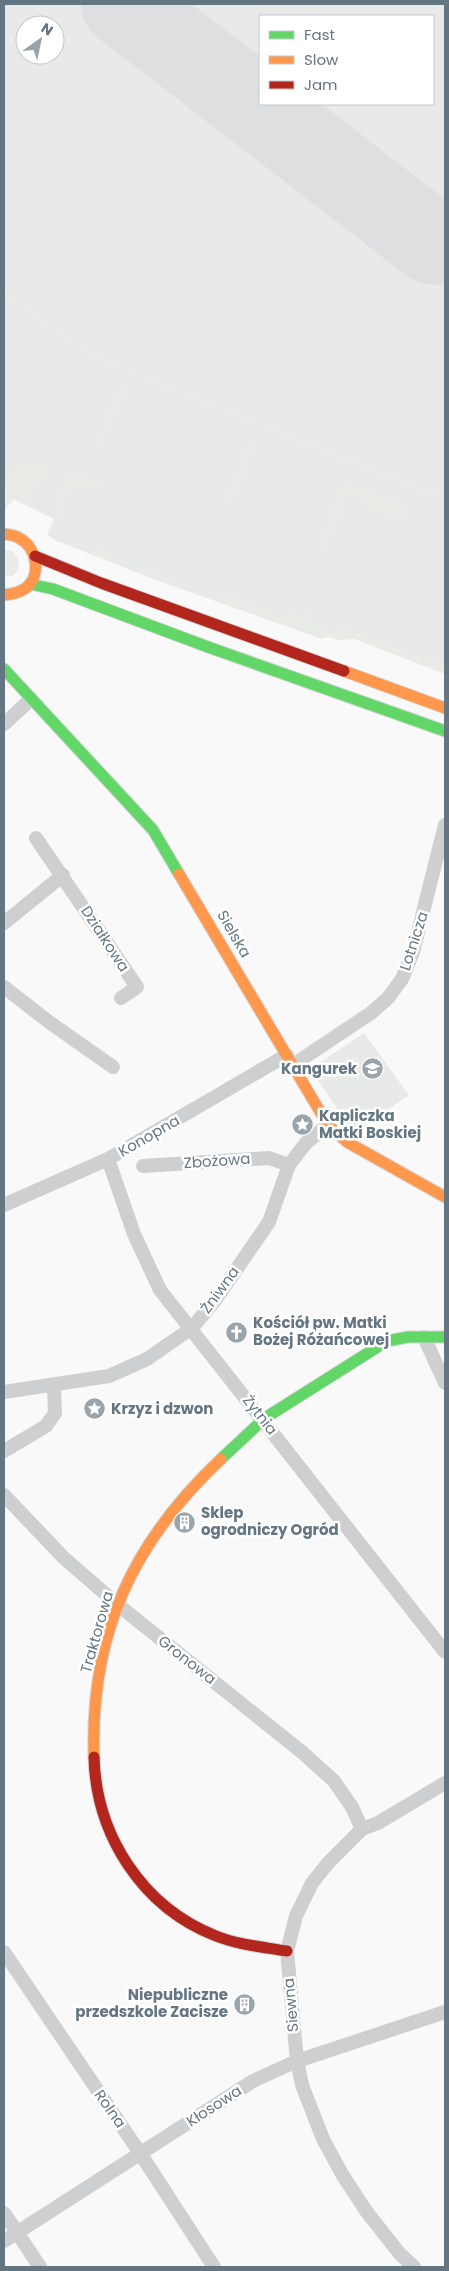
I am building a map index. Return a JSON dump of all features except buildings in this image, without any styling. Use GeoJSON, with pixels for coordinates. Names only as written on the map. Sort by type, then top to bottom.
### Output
{"type":"FeatureCollection","features":[{"type":"Feature","properties":{"kind":"street"},"geometry":{"type":"LineString","coordinates":[[4,534],[18,537],[25,541],[35,556],[101,583],[445,708]]}},
{"type":"Feature","properties":{"kind":"street"},"geometry":{"type":"LineString","coordinates":[[4,595],[16,594],[30,584],[34,575],[35,556]]}},
{"type":"Feature","properties":{"kind":"street"},"geometry":{"type":"LineString","coordinates":[[30,584],[53,589],[445,731]]}},
{"type":"Feature","properties":{"kind":"street","name":"Sielska"},"geometry":{"type":"LineString","coordinates":[[4,669],[154,830],[328,1125],[347,1142],[445,1197]]}},
{"type":"Feature","properties":{"kind":"street"},"geometry":{"type":"LineString","coordinates":[[4,724],[32,698]]}},
{"type":"Feature","properties":{"kind":"street","name":"Lotnicza"},"geometry":{"type":"LineString","coordinates":[[290,1060],[371,1013],[388,998],[402,979],[414,952],[445,825]]}},
{"type":"Feature","properties":{"kind":"street","name":"Działkowa"},"geometry":{"type":"LineString","coordinates":[[36,838],[63,875],[137,987],[120,998]]}},
{"type":"Feature","properties":{"kind":"street"},"geometry":{"type":"LineString","coordinates":[[4,923],[63,875]]}},
{"type":"Feature","properties":{"kind":"street"},"geometry":{"type":"LineString","coordinates":[[4,987],[49,1022],[113,1067]]}},
{"type":"Feature","properties":{"kind":"street","name":"Konopna"},"geometry":{"type":"LineString","coordinates":[[4,1205],[108,1159],[290,1060]]}},
{"type":"Feature","properties":{"kind":"street","name":"Żniwna"},"geometry":{"type":"LineString","coordinates":[[4,1392],[54,1386],[109,1376],[147,1359],[192,1328],[216,1299],[269,1222],[289,1165],[306,1143],[328,1125]]}},
{"type":"Feature","properties":{"kind":"street","name":"Zbożowa"},"geometry":{"type":"LineString","coordinates":[[143,1166],[269,1158],[289,1165]]}},
{"type":"Feature","properties":{"kind":"street","name":"Żytnia"},"geometry":{"type":"LineString","coordinates":[[108,1159],[134,1234],[160,1290],[264,1419],[445,1652]]}},
{"type":"Feature","properties":{"kind":"street"},"geometry":{"type":"LineString","coordinates":[[445,1336],[424,1337],[445,1382]]}},
{"type":"Feature","properties":{"kind":"street","name":"Traktorowa"},"geometry":{"type":"LineString","coordinates":[[287,1950],[248,1945],[209,1933],[175,1913],[148,1890],[124,1859],[106,1824],[95,1778],[93,1729],[96,1690],[118,1604],[140,1555],[178,1503],[264,1419],[387,1341],[424,1337]]}},
{"type":"Feature","properties":{"kind":"street"},"geometry":{"type":"LineString","coordinates":[[4,1451],[46,1426],[55,1413],[54,1386]]}},
{"type":"Feature","properties":{"kind":"street","name":"Gronowa"},"geometry":{"type":"LineString","coordinates":[[4,1495],[64,1558],[118,1604],[304,1753],[334,1781],[352,1807],[362,1829]]}},
{"type":"Feature","properties":{"kind":"street","name":"Siewna"},"geometry":{"type":"LineString","coordinates":[[414,2267],[400,2254],[366,2211],[342,2174],[323,2139],[302,2085],[297,2062],[287,1950],[296,1916],[312,1883],[328,1863],[362,1829],[378,1823],[445,1783]]}},
{"type":"Feature","properties":{"kind":"street","name":"Rolna"},"geometry":{"type":"LineString","coordinates":[[4,1952],[140,2153],[214,2267]]}},
{"type":"Feature","properties":{"kind":"street","name":"Kłosowa"},"geometry":{"type":"LineString","coordinates":[[4,2241],[253,2081],[297,2062],[445,2012]]}},
{"type":"Feature","properties":{"kind":"street"},"geometry":{"type":"LineString","coordinates":[[4,2213],[40,2267]]}},
{"type":"Feature","properties":{"kind":"shaded area"},"geometry":{"type":"Polygon","coordinates":[[[4,4],[445,4],[445,666],[442,668],[346,629],[322,639],[153,579],[55,540],[50,536],[50,529],[54,519],[13,499],[4,506],[4,4]]]}},
{"type":"Feature","properties":{"kind":"shaded area"},"geometry":{"type":"Polygon","coordinates":[[[4,291],[92,354],[445,497],[445,502],[91,357],[4,295],[4,291]]]}},
{"type":"Feature","properties":{"kind":"shaded area"},"geometry":{"type":"Polygon","coordinates":[[[119,387],[126,390],[99,449],[95,447],[119,387]]]}},
{"type":"Feature","properties":{"kind":"shaded area"},"geometry":{"type":"Polygon","coordinates":[[[249,442],[256,445],[231,508],[224,505],[249,442]]]}},
{"type":"Feature","properties":{"kind":"shaded area"},"geometry":{"type":"Polygon","coordinates":[[[23,461],[28,464],[17,496],[4,510],[4,487],[23,461]]]}},
{"type":"Feature","properties":{"kind":"shaded area"},"geometry":{"type":"Polygon","coordinates":[[[33,463],[49,467],[24,504],[20,499],[33,463]]]}},
{"type":"Feature","properties":{"kind":"shaded area"},"geometry":{"type":"Polygon","coordinates":[[[76,472],[109,486],[109,491],[88,483],[85,490],[77,484],[75,487],[70,485],[59,511],[66,515],[65,517],[56,517],[50,534],[64,544],[48,535],[55,517],[60,490],[65,478],[76,472]]]}},
{"type":"Feature","properties":{"kind":"shaded area"},"geometry":{"type":"Polygon","coordinates":[[[344,481],[351,484],[322,557],[320,556],[323,547],[319,545],[344,481]]]}},
{"type":"Feature","properties":{"kind":"shaded area"},"geometry":{"type":"Polygon","coordinates":[[[355,484],[410,506],[405,521],[361,504],[357,501],[358,498],[351,495],[355,484]]]}},
{"type":"Feature","properties":{"kind":"shaded area"},"geometry":{"type":"Polygon","coordinates":[[[101,548],[106,549],[104,553],[117,558],[116,563],[121,565],[123,561],[128,563],[126,568],[78,549],[89,551],[101,548]]]}},
{"type":"Feature","properties":{"kind":"shaded area"},"geometry":{"type":"Polygon","coordinates":[[[4,550],[12,551],[19,561],[18,570],[12,576],[4,577],[4,550]]]}},
{"type":"Feature","properties":{"kind":"shaded area"},"geometry":{"type":"Polygon","coordinates":[[[149,566],[157,569],[155,575],[168,580],[171,571],[176,573],[173,582],[216,599],[220,591],[281,616],[298,610],[299,614],[295,624],[292,626],[145,576],[149,566]]]}},
{"type":"Feature","properties":{"kind":"shaded area"},"geometry":{"type":"Polygon","coordinates":[[[305,611],[312,614],[309,622],[333,632],[336,624],[425,660],[439,659],[445,667],[445,674],[354,639],[338,640],[299,627],[305,611]]]}},
{"type":"Feature","properties":{"kind":"shaded area"},"geometry":{"type":"Polygon","coordinates":[[[364,1033],[409,1095],[354,1133],[310,1069],[364,1033]]]}},
{"type":"Feature","properties":{"kind":"runway"},"geometry":{"type":"LineString","coordinates":[[123,4],[433,243]]}},
{"type":"Feature","properties":{"kind":"traffic: fast"},"geometry":{"type":"LineString","coordinates":[[30,584],[53,589],[208,647],[445,731]]}},
{"type":"Feature","properties":{"kind":"traffic: fast"},"geometry":{"type":"LineString","coordinates":[[4,669],[153,830],[179,874]]}},
{"type":"Feature","properties":{"kind":"traffic: fast"},"geometry":{"type":"LineString","coordinates":[[221,1459],[265,1418],[387,1341],[408,1337],[445,1337]]}},
{"type":"Feature","properties":{"kind":"traffic: slow"},"geometry":{"type":"LineString","coordinates":[[4,534],[16,536],[25,542],[33,554],[36,569],[31,582],[26,588],[13,594],[4,595]]}},
{"type":"Feature","properties":{"kind":"traffic: slow"},"geometry":{"type":"LineString","coordinates":[[344,671],[445,708]]}},
{"type":"Feature","properties":{"kind":"traffic: slow"},"geometry":{"type":"LineString","coordinates":[[179,874],[328,1125],[347,1142],[445,1197]]}},
{"type":"Feature","properties":{"kind":"traffic: slow"},"geometry":{"type":"LineString","coordinates":[[94,1757],[95,1712],[100,1670],[109,1631],[123,1593],[141,1558],[163,1524],[190,1491],[221,1459]]}},
{"type":"Feature","properties":{"kind":"traffic: jam"},"geometry":{"type":"LineString","coordinates":[[35,556],[101,583],[344,671]]}},
{"type":"Feature","properties":{"kind":"traffic: jam"},"geometry":{"type":"LineString","coordinates":[[94,1757],[97,1786],[104,1814],[114,1840],[128,1865],[145,1887],[166,1907],[190,1923],[216,1936],[242,1944],[287,1951]]}},
{"type":"Feature","properties":{"kind":"place","name":"Kangurek"},"geometry":{"type":"Point","coordinates":[373,1069]}},
{"type":"Feature","properties":{"kind":"place","name":"Kapliczka Matki Boskiej"},"geometry":{"type":"Point","coordinates":[303,1125]}},
{"type":"Feature","properties":{"kind":"place","name":"Kościół pw. Matki Bożej Różańcowej"},"geometry":{"type":"Point","coordinates":[237,1332]}},
{"type":"Feature","properties":{"kind":"place","name":"Krzyz i dzwon"},"geometry":{"type":"Point","coordinates":[95,1409]}},
{"type":"Feature","properties":{"kind":"place","name":"Sklep ogrodniczy Ogród"},"geometry":{"type":"Point","coordinates":[185,1522]}},
{"type":"Feature","properties":{"kind":"place","name":"Niepubliczne przedszkole Zacisze"},"geometry":{"type":"Point","coordinates":[244,2004]}}]}
